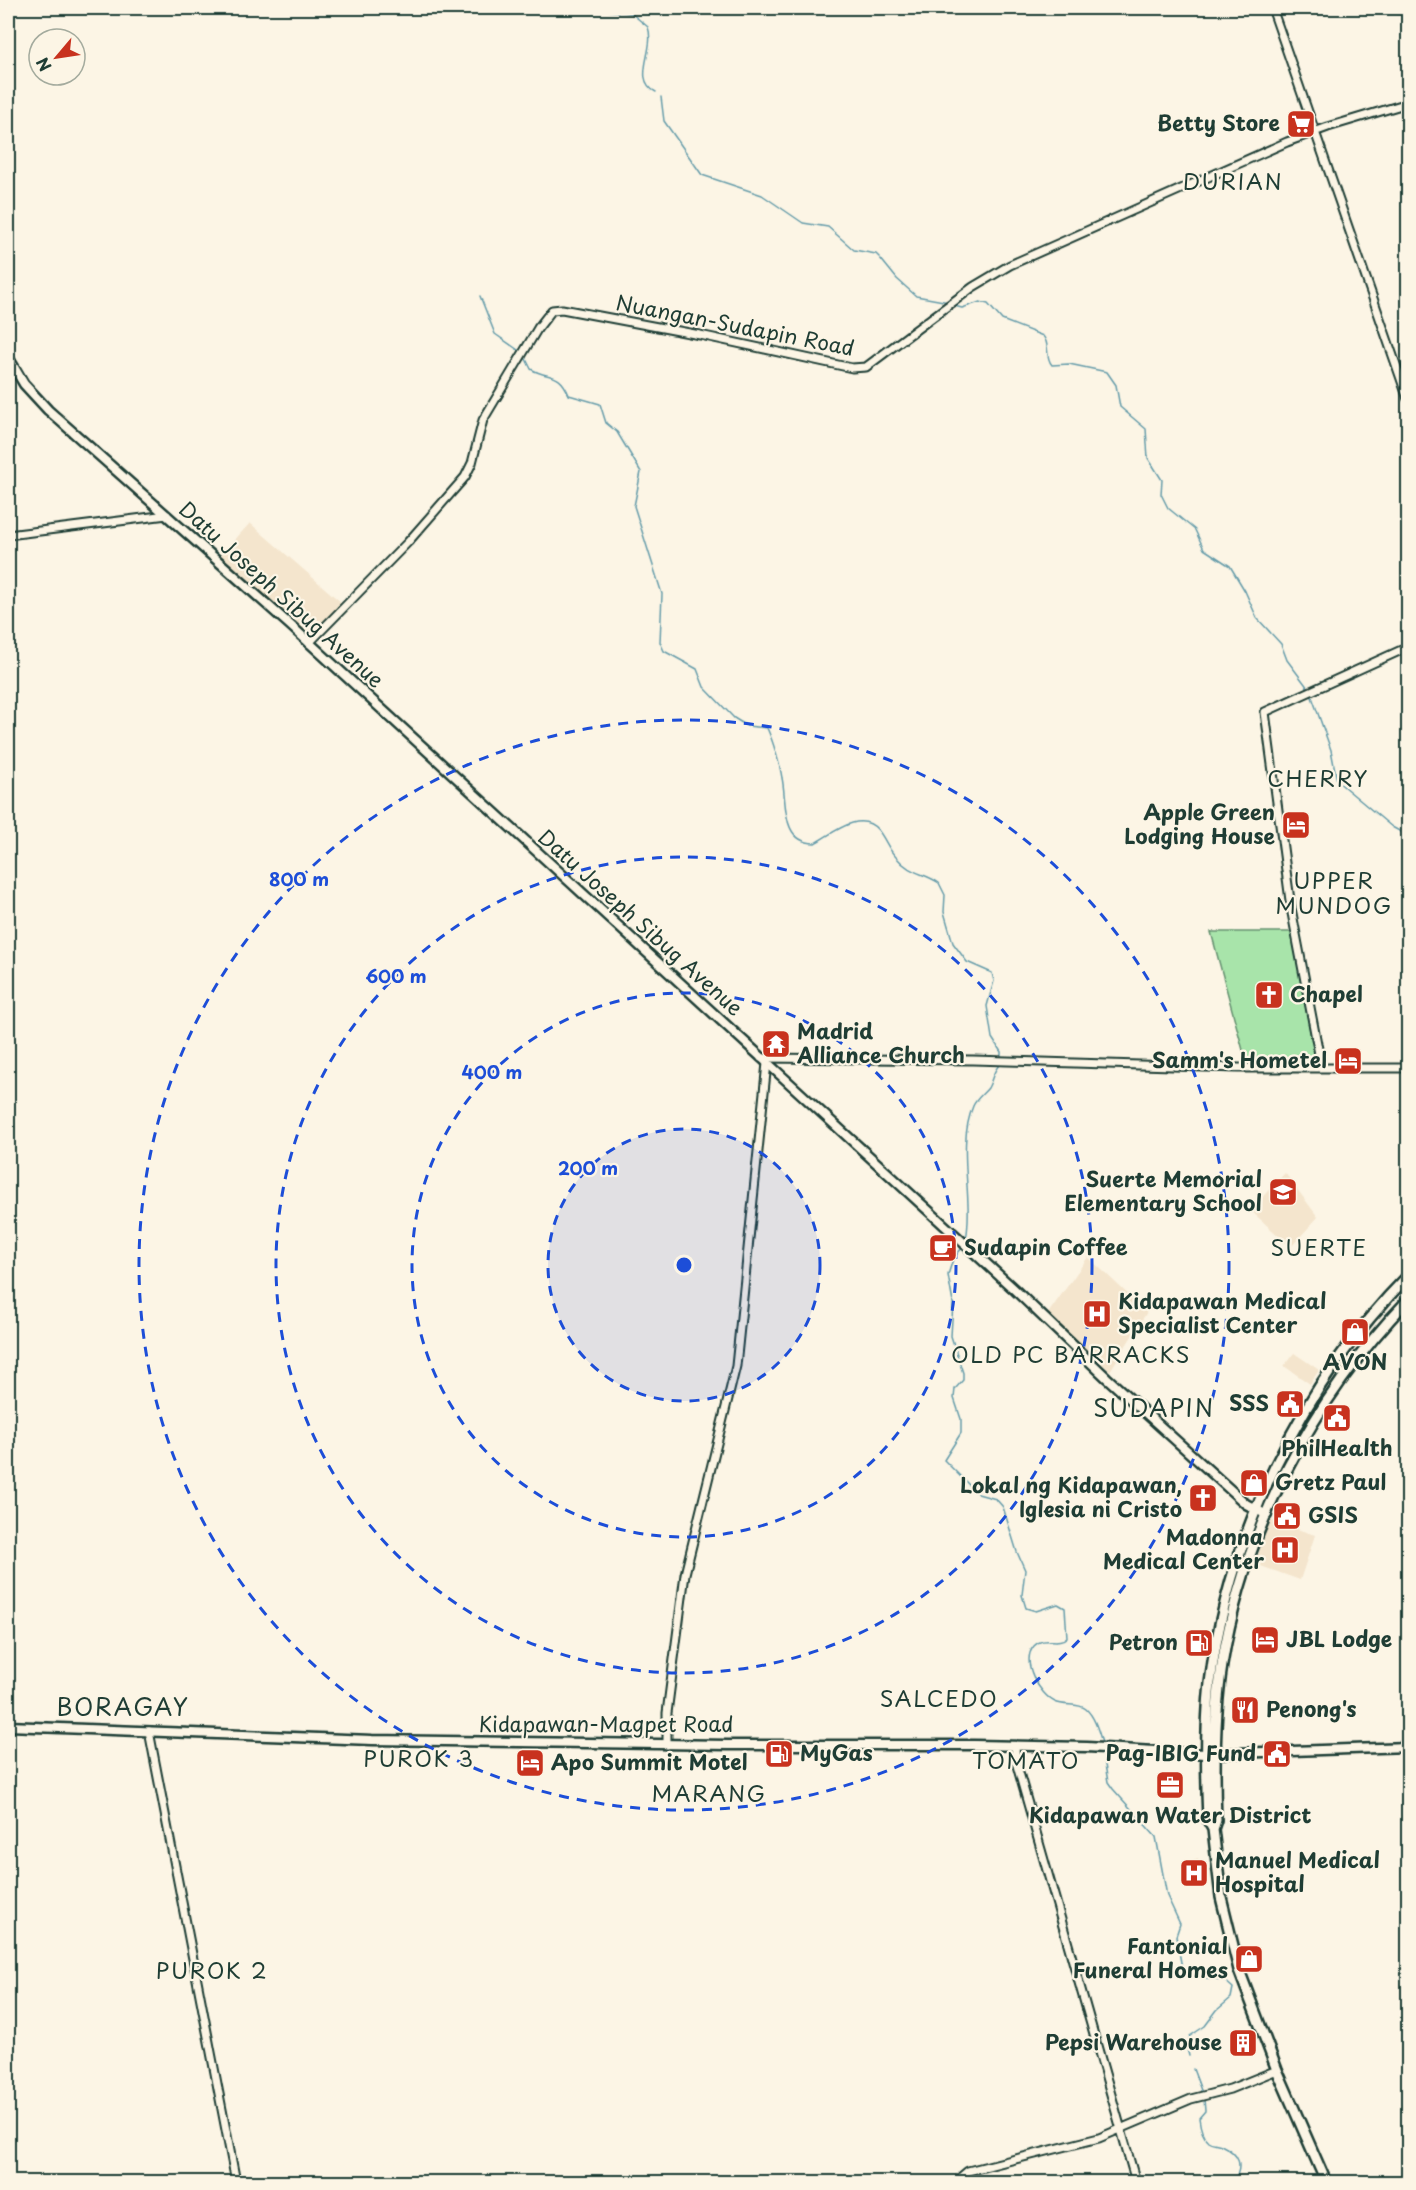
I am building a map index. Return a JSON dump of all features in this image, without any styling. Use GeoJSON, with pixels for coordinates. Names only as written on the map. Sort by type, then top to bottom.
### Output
{"type":"FeatureCollection","features":[{"type":"Feature","properties":{"kind":"highway"},"geometry":{"type":"LineString","coordinates":[[1326,2182],[1252,2007],[1228,1932],[1213,1829],[1216,1820],[1210,1754],[1218,1664],[1225,1613],[1255,1510],[1312,1398],[1361,1330],[1408,1276]]}},
{"type":"Feature","properties":{"kind":"highway"},"geometry":{"type":"LineString","coordinates":[[1218,1664],[1267,1515],[1293,1459],[1323,1406],[1373,1340],[1408,1300]]}},
{"type":"Feature","properties":{"kind":"main road","name":"Datu Joseph Sibug Avenue"},"geometry":{"type":"LineString","coordinates":[[8,357],[24,384],[39,402],[309,643],[1022,1296],[1107,1378],[1255,1510],[1267,1515]]}},
{"type":"Feature","properties":{"kind":"main road","name":"Kidapawan-Magpet Road"},"geometry":{"type":"LineString","coordinates":[[8,1726],[372,1740],[667,1745],[1015,1746],[1210,1754],[1408,1747]]}},
{"type":"Feature","properties":{"kind":"street"},"geometry":{"type":"LineString","coordinates":[[1272,8],[1313,132],[1408,399]]}},
{"type":"Feature","properties":{"kind":"street","name":"Nuangan-Sudapin Road"},"geometry":{"type":"LineString","coordinates":[[309,643],[408,542],[465,477],[472,463],[483,420],[538,328],[552,310],[596,315],[852,368],[866,367],[973,287],[1003,268],[1313,132],[1408,104]]}},
{"type":"Feature","properties":{"kind":"street"},"geometry":{"type":"LineString","coordinates":[[8,535],[166,515]]}},
{"type":"Feature","properties":{"kind":"street"},"geometry":{"type":"LineString","coordinates":[[1318,1067],[1319,1054],[1286,880],[1266,712],[1408,647]]}},
{"type":"Feature","properties":{"kind":"street"},"geometry":{"type":"LineString","coordinates":[[667,1745],[667,1713],[685,1574],[736,1366],[764,1061],[1408,1068]]}},
{"type":"Feature","properties":{"kind":"street"},"geometry":{"type":"LineString","coordinates":[[149,1731],[236,2182]]}},
{"type":"Feature","properties":{"kind":"street"},"geometry":{"type":"LineString","coordinates":[[1015,1746],[1016,1762],[1136,2182]]}},
{"type":"Feature","properties":{"kind":"street"},"geometry":{"type":"LineString","coordinates":[[963,2182],[962,2176],[968,2171],[1068,2147],[1122,2129],[1191,2099],[1230,2089],[1277,2070]]}},
{"type":"Feature","properties":{"kind":"shaded area"},"geometry":{"type":"Polygon","coordinates":[[[250,523],[343,604],[309,639],[220,556],[250,523]]]}},
{"type":"Feature","properties":{"kind":"shaded area","name":"Suerte Memorial Elementary School"},"geometry":{"type":"Polygon","coordinates":[[[1285,1173],[1318,1217],[1291,1247],[1250,1210],[1285,1173]]]}},
{"type":"Feature","properties":{"kind":"shaded area","name":"Kidapawan Medical Specialist Center"},"geometry":{"type":"Polygon","coordinates":[[[1088,1257],[1147,1312],[1110,1371],[1047,1315],[1088,1257]]]}},
{"type":"Feature","properties":{"kind":"shaded area"},"geometry":{"type":"Polygon","coordinates":[[[1294,1353],[1319,1370],[1310,1384],[1284,1366],[1294,1353]]]}},
{"type":"Feature","properties":{"kind":"shaded area","name":"Madonna Medical Center"},"geometry":{"type":"Polygon","coordinates":[[[1270,1520],[1315,1535],[1300,1580],[1255,1564],[1270,1520]]]}},
{"type":"Feature","properties":{"kind":"shaded area","name":"Manuel Medical Hospital"},"geometry":{"type":"Polygon","coordinates":[[[1198,1858],[1200,1885],[1190,1886],[1188,1870],[1183,1870],[1183,1863],[1198,1858]]]}},
{"type":"Feature","properties":{"kind":"green space"},"geometry":{"type":"Polygon","coordinates":[[[1211,932],[1292,932],[1316,1064],[1247,1065],[1211,932]]]}},
{"type":"Feature","properties":{"kind":"waterway"},"geometry":{"type":"LineString","coordinates":[[589,8],[631,13],[648,27],[650,36],[645,80],[656,92]]}},
{"type":"Feature","properties":{"kind":"waterway"},"geometry":{"type":"LineString","coordinates":[[1377,8],[1398,14],[1408,14]]}},
{"type":"Feature","properties":{"kind":"waterway"},"geometry":{"type":"LineString","coordinates":[[661,97],[664,121],[702,175],[762,195],[803,223],[828,227],[854,250],[876,254],[897,279],[916,296],[949,302]]}},
{"type":"Feature","properties":{"kind":"waterway"},"geometry":{"type":"LineString","coordinates":[[480,296],[495,334],[521,352]]}},
{"type":"Feature","properties":{"kind":"waterway"},"geometry":{"type":"LineString","coordinates":[[954,306],[962,308],[980,302],[988,304],[1002,320],[1043,336],[1052,365],[1069,364],[1107,372],[1116,385],[1120,407],[1146,429],[1148,458],[1162,480],[1161,494],[1168,508],[1195,530],[1204,549],[1230,566],[1257,618],[1281,644],[1287,660],[1308,688]]}},
{"type":"Feature","properties":{"kind":"waterway"},"geometry":{"type":"LineString","coordinates":[[525,357],[531,369],[557,379],[569,395],[600,404],[606,423],[617,432],[641,472],[634,506],[662,594],[660,642],[664,651],[697,669],[704,687],[734,718],[747,726],[767,728],[781,773],[787,819],[796,836],[804,841],[815,843],[846,825],[863,822],[871,824],[883,836],[901,863],[939,883],[945,895],[944,912],[953,943],[967,962],[992,973],[994,981],[987,1006],[992,1038],[1001,1052],[1001,1059]]}},
{"type":"Feature","properties":{"kind":"waterway"},"geometry":{"type":"LineString","coordinates":[[1311,694],[1331,750],[1337,781],[1392,827],[1403,833],[1408,831]]}},
{"type":"Feature","properties":{"kind":"waterway"},"geometry":{"type":"LineString","coordinates":[[966,1240],[968,1206],[965,1155],[968,1122],[974,1103],[988,1088],[1000,1064]]}},
{"type":"Feature","properties":{"kind":"waterway"},"geometry":{"type":"LineString","coordinates":[[962,1248],[953,1259],[948,1275],[953,1303],[951,1336],[963,1373],[963,1380],[955,1389],[954,1398],[961,1419],[961,1433],[944,1460],[978,1494],[996,1499],[1003,1507],[1025,1570],[1022,1595],[1026,1608],[1036,1611],[1058,1604],[1065,1608],[1067,1637],[1059,1641],[1042,1641],[1034,1646],[1030,1653],[1031,1669],[1038,1685],[1049,1698],[1055,1702],[1083,1707],[1089,1712],[1102,1743]]}},
{"type":"Feature","properties":{"kind":"waterway"},"geometry":{"type":"LineString","coordinates":[[1103,1753],[1108,1782],[1156,1837],[1167,1896],[1180,1924],[1176,1936],[1183,1973],[1185,1976],[1200,1969],[1206,1978],[1224,1980],[1233,1988],[1231,1998],[1217,2010],[1205,2026],[1190,2036],[1187,2048],[1189,2056]]}},
{"type":"Feature","properties":{"kind":"waterway"},"geometry":{"type":"LineString","coordinates":[[1193,2069],[1202,2093]]}},
{"type":"Feature","properties":{"kind":"waterway"},"geometry":{"type":"LineString","coordinates":[[1204,2099],[1205,2111],[1199,2118],[1202,2131],[1208,2141],[1219,2144],[1236,2156],[1239,2166],[1233,2182]]}},
{"type":"Feature","properties":{"kind":"place","name":"Betty Store"},"geometry":{"type":"Point","coordinates":[1301,124]}},
{"type":"Feature","properties":{"kind":"place","name":"Apple Green Lodging House"},"geometry":{"type":"Point","coordinates":[1296,825]}},
{"type":"Feature","properties":{"kind":"place","name":"Chapel"},"geometry":{"type":"Point","coordinates":[1269,995]}},
{"type":"Feature","properties":{"kind":"place","name":"Madrid Alliance Church"},"geometry":{"type":"Point","coordinates":[776,1044]}},
{"type":"Feature","properties":{"kind":"place","name":"Samm's Hometel"},"geometry":{"type":"Point","coordinates":[1348,1061]}},
{"type":"Feature","properties":{"kind":"place","name":"Suerte Memorial Elementary School"},"geometry":{"type":"Point","coordinates":[1283,1192]}},
{"type":"Feature","properties":{"kind":"place","name":"Sudapin Coffee"},"geometry":{"type":"Point","coordinates":[943,1248]}},
{"type":"Feature","properties":{"kind":"place","name":"Kidapawan Medical Specialist Center"},"geometry":{"type":"Point","coordinates":[1097,1314]}},
{"type":"Feature","properties":{"kind":"place","name":"AVON"},"geometry":{"type":"Point","coordinates":[1355,1332]}},
{"type":"Feature","properties":{"kind":"place","name":"SSS"},"geometry":{"type":"Point","coordinates":[1290,1404]}},
{"type":"Feature","properties":{"kind":"place","name":"PhilHealth"},"geometry":{"type":"Point","coordinates":[1337,1418]}},
{"type":"Feature","properties":{"kind":"place","name":"Gretz Paul"},"geometry":{"type":"Point","coordinates":[1254,1483]}},
{"type":"Feature","properties":{"kind":"place","name":"Lokal ng Kidapawan, Iglesia ni Cristo"},"geometry":{"type":"Point","coordinates":[1203,1498]}},
{"type":"Feature","properties":{"kind":"place","name":"GSIS"},"geometry":{"type":"Point","coordinates":[1287,1516]}},
{"type":"Feature","properties":{"kind":"place","name":"Madonna Medical Center"},"geometry":{"type":"Point","coordinates":[1285,1550]}},
{"type":"Feature","properties":{"kind":"place","name":"JBL Lodge"},"geometry":{"type":"Point","coordinates":[1265,1640]}},
{"type":"Feature","properties":{"kind":"place","name":"Petron"},"geometry":{"type":"Point","coordinates":[1199,1643]}},
{"type":"Feature","properties":{"kind":"place","name":"Penong's"},"geometry":{"type":"Point","coordinates":[1245,1710]}},
{"type":"Feature","properties":{"kind":"place","name":"MyGas"},"geometry":{"type":"Point","coordinates":[779,1754]}},
{"type":"Feature","properties":{"kind":"place","name":"Pag-IBIG Fund"},"geometry":{"type":"Point","coordinates":[1277,1754]}},
{"type":"Feature","properties":{"kind":"place","name":"Apo Summit Motel"},"geometry":{"type":"Point","coordinates":[530,1763]}},
{"type":"Feature","properties":{"kind":"place","name":"Kidapawan Water District"},"geometry":{"type":"Point","coordinates":[1170,1785]}},
{"type":"Feature","properties":{"kind":"place","name":"Manuel Medical Hospital"},"geometry":{"type":"Point","coordinates":[1194,1873]}},
{"type":"Feature","properties":{"kind":"place","name":"Fantonial Funeral Homes"},"geometry":{"type":"Point","coordinates":[1249,1959]}},
{"type":"Feature","properties":{"kind":"place","name":"Pepsi Warehouse"},"geometry":{"type":"Point","coordinates":[1243,2043]}},
{"type":"Feature","properties":{"kind":"district","name":"DURIAN"},"geometry":{"type":"Point","coordinates":[1233,182]}},
{"type":"Feature","properties":{"kind":"district","name":"CHERRY"},"geometry":{"type":"Point","coordinates":[1318,779]}},
{"type":"Feature","properties":{"kind":"district","name":"UPPER MUNDOG"},"geometry":{"type":"Point","coordinates":[1334,894]}},
{"type":"Feature","properties":{"kind":"district","name":"SUERTE"},"geometry":{"type":"Point","coordinates":[1319,1248]}},
{"type":"Feature","properties":{"kind":"district","name":"OLD PC BARRACKS"},"geometry":{"type":"Point","coordinates":[1071,1355]}},
{"type":"Feature","properties":{"kind":"district","name":"SUDAPIN"},"geometry":{"type":"Point","coordinates":[1154,1409]}},
{"type":"Feature","properties":{"kind":"district","name":"SALCEDO"},"geometry":{"type":"Point","coordinates":[939,1699]}},
{"type":"Feature","properties":{"kind":"district","name":"BORAGAY"},"geometry":{"type":"Point","coordinates":[123,1708]}},
{"type":"Feature","properties":{"kind":"district","name":"PUROK 3"},"geometry":{"type":"Point","coordinates":[419,1759]}},
{"type":"Feature","properties":{"kind":"district","name":"TOMATO"},"geometry":{"type":"Point","coordinates":[1026,1761]}},
{"type":"Feature","properties":{"kind":"district","name":"MARANG"},"geometry":{"type":"Point","coordinates":[709,1794]}},
{"type":"Feature","properties":{"kind":"district","name":"PUROK 2"},"geometry":{"type":"Point","coordinates":[212,1971]}}]}
